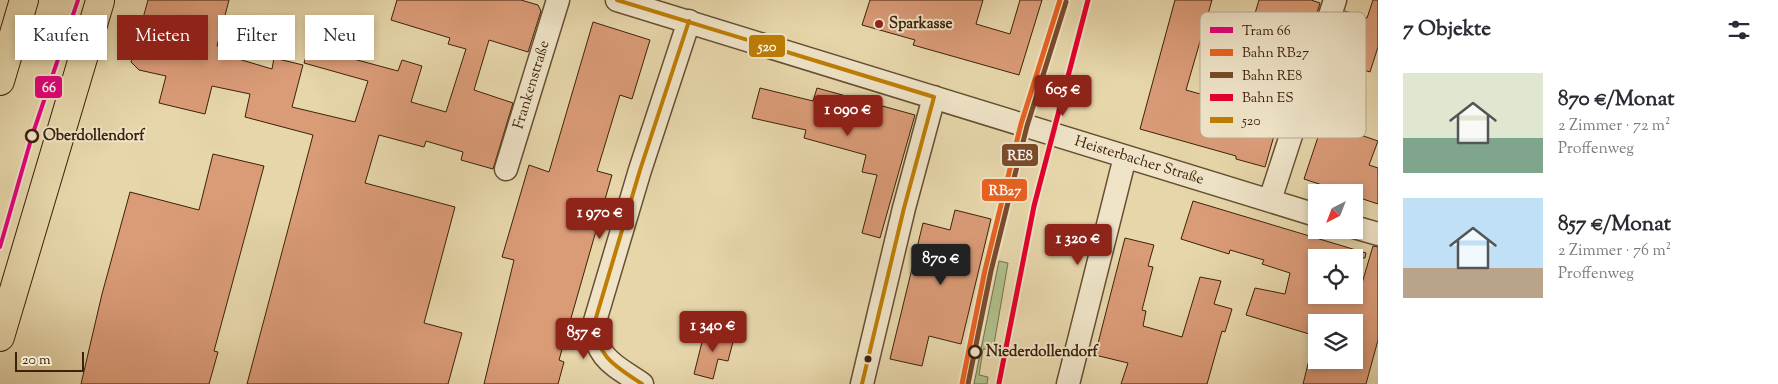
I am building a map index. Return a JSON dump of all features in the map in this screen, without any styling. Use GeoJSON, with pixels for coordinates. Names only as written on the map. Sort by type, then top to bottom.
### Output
{"type":"FeatureCollection","features":[{"type":"Feature","properties":{"kind":"highway"},"geometry":{"type":"LineString","coordinates":[[0,81],[24,0]]}},
{"type":"Feature","properties":{"kind":"highway"},"geometry":{"type":"LineString","coordinates":[[0,337],[100,1]]}},
{"type":"Feature","properties":{"kind":"street","name":"Frankenstraße"},"geometry":{"type":"LineString","coordinates":[[506,169],[558,0]]}},
{"type":"Feature","properties":{"kind":"street","name":"Heisterbacher Straße"},"geometry":{"type":"LineString","coordinates":[[617,0],[662,7],[689,21],[806,59],[1308,212]]}},
{"type":"Feature","properties":{"kind":"street"},"geometry":{"type":"LineString","coordinates":[[1331,12],[1335,0]]}},
{"type":"Feature","properties":{"kind":"street"},"geometry":{"type":"LineString","coordinates":[[642,384],[611,365],[602,353],[594,336],[595,321],[640,170],[689,21]]}},
{"type":"Feature","properties":{"kind":"street"},"geometry":{"type":"LineString","coordinates":[[862,384],[904,208],[934,97]]}},
{"type":"Feature","properties":{"kind":"street"},"geometry":{"type":"LineString","coordinates":[[1270,200],[1290,138]]}},
{"type":"Feature","properties":{"kind":"street"},"geometry":{"type":"LineString","coordinates":[[1068,384],[1125,158]]}},
{"type":"Feature","properties":{"kind":"street"},"geometry":{"type":"LineString","coordinates":[[1363,230],[1378,234]]}},
{"type":"Feature","properties":{"kind":"green space"},"geometry":{"type":"Polygon","coordinates":[[[999,261],[1008,263],[993,350],[983,349],[979,375],[988,377],[987,384],[974,384],[999,261]]]}},
{"type":"Feature","properties":{"kind":"building"},"geometry":{"type":"Polygon","coordinates":[[[148,0],[229,0],[225,15],[218,15],[218,60],[242,60],[272,69],[274,60],[303,65],[292,107],[355,122],[368,81],[304,63],[305,60],[357,60],[398,71],[402,60],[422,66],[411,102],[446,112],[466,49],[448,44],[450,38],[391,20],[397,0],[521,0],[538,5],[541,11],[528,52],[489,40],[474,90],[513,103],[493,169],[461,160],[463,152],[426,141],[424,147],[379,135],[365,183],[455,207],[424,323],[462,333],[448,384],[247,384],[313,135],[245,117],[250,94],[212,86],[205,114],[159,103],[166,76],[139,70],[131,62],[132,60],[208,60],[208,15],[144,15],[148,0]]]}},
{"type":"Feature","properties":{"kind":"building"},"geometry":{"type":"Polygon","coordinates":[[[870,0],[983,0],[976,24],[1010,34],[1020,0],[1042,0],[1019,75],[913,45],[915,40],[862,25],[870,0]]]}},
{"type":"Feature","properties":{"kind":"building"},"geometry":{"type":"Polygon","coordinates":[[[1175,0],[1212,0],[1209,12],[1200,12],[1200,42],[1186,90],[1200,94],[1200,138],[1273,138],[1265,167],[1236,159],[1236,156],[1140,129],[1175,0]]]}},
{"type":"Feature","properties":{"kind":"building"},"geometry":{"type":"Polygon","coordinates":[[[1259,0],[1311,0],[1320,3],[1317,12],[1255,12],[1259,0]]]}},
{"type":"Feature","properties":{"kind":"building"},"geometry":{"type":"Polygon","coordinates":[[[1373,0],[1378,0],[1378,47],[1370,72],[1366,71],[1367,18],[1373,0]]]}},
{"type":"Feature","properties":{"kind":"building"},"geometry":{"type":"Polygon","coordinates":[[[593,22],[650,40],[632,99],[620,95],[597,171],[612,175],[559,360],[564,362],[558,384],[484,384],[514,260],[502,257],[529,165],[549,172],[593,22]]]}},
{"type":"Feature","properties":{"kind":"building"},"geometry":{"type":"Polygon","coordinates":[[[760,88],[813,101],[817,88],[915,115],[880,238],[862,233],[877,175],[862,172],[866,155],[804,138],[806,130],[752,118],[760,88]]]}},
{"type":"Feature","properties":{"kind":"building"},"geometry":{"type":"Polygon","coordinates":[[[1366,137],[1378,141],[1369,165],[1378,168],[1378,204],[1363,199],[1363,184],[1319,184],[1304,179],[1318,138],[1366,137]]]}},
{"type":"Feature","properties":{"kind":"building"},"geometry":{"type":"Polygon","coordinates":[[[213,154],[264,166],[214,351],[218,352],[209,384],[81,384],[102,294],[130,192],[199,210],[213,154]]]}},
{"type":"Feature","properties":{"kind":"building"},"geometry":{"type":"Polygon","coordinates":[[[1193,201],[1308,236],[1308,239],[1319,239],[1353,249],[1308,249],[1308,304],[1363,304],[1363,280],[1373,246],[1378,247],[1378,340],[1366,384],[1303,384],[1308,364],[1308,369],[1363,369],[1363,314],[1308,314],[1308,334],[1246,315],[1255,288],[1285,294],[1290,273],[1262,264],[1264,260],[1230,250],[1229,254],[1181,239],[1193,201]]]}},
{"type":"Feature","properties":{"kind":"building"},"geometry":{"type":"Polygon","coordinates":[[[955,210],[991,219],[961,344],[929,336],[922,366],[890,359],[923,223],[950,230],[955,210]]]}},
{"type":"Feature","properties":{"kind":"building"},"geometry":{"type":"Polygon","coordinates":[[[1125,238],[1154,245],[1148,266],[1153,267],[1142,310],[1146,311],[1143,326],[1182,337],[1200,277],[1221,281],[1214,304],[1232,309],[1225,332],[1222,331],[1207,384],[1121,384],[1128,363],[1095,355],[1125,238]]]}},
{"type":"Feature","properties":{"kind":"building"},"geometry":{"type":"Polygon","coordinates":[[[705,330],[734,338],[728,361],[718,359],[713,379],[694,374],[705,330]]]}},
{"type":"Feature","properties":{"kind":"tram line","name":"66"},"geometry":{"type":"LineString","coordinates":[[0,247],[32,136],[78,0]]}},
{"type":"Feature","properties":{"kind":"rail line","name":"RB27"},"geometry":{"type":"LineString","coordinates":[[962,384],[985,270],[1021,124],[1060,0]]}},
{"type":"Feature","properties":{"kind":"rail line","name":"ES"},"geometry":{"type":"LineString","coordinates":[[999,383],[1034,206],[1088,0]]}},
{"type":"Feature","properties":{"kind":"rail line","name":"RE8"},"geometry":{"type":"LineString","coordinates":[[968,384],[991,271],[1027,126],[1066,2]]}},
{"type":"Feature","properties":{"kind":"transit line","name":"520"},"geometry":{"type":"LineString","coordinates":[[617,0],[934,97],[904,208],[862,384]]}},
{"type":"Feature","properties":{"kind":"transit line","name":"520"},"geometry":{"type":"LineString","coordinates":[[642,384],[623,372],[603,352],[596,333],[595,321],[640,170],[689,21]]}},
{"type":"Feature","properties":{"kind":"place","name":"Sparkasse"},"geometry":{"type":"Point","coordinates":[879,24]}},
{"type":"Feature","properties":{"kind":"place","name":"Oberdollendorf"},"geometry":{"type":"Point","coordinates":[32,136]}},
{"type":"Feature","properties":{"kind":"place","name":"Niederdollendorf"},"geometry":{"type":"Point","coordinates":[975,352]}}]}
